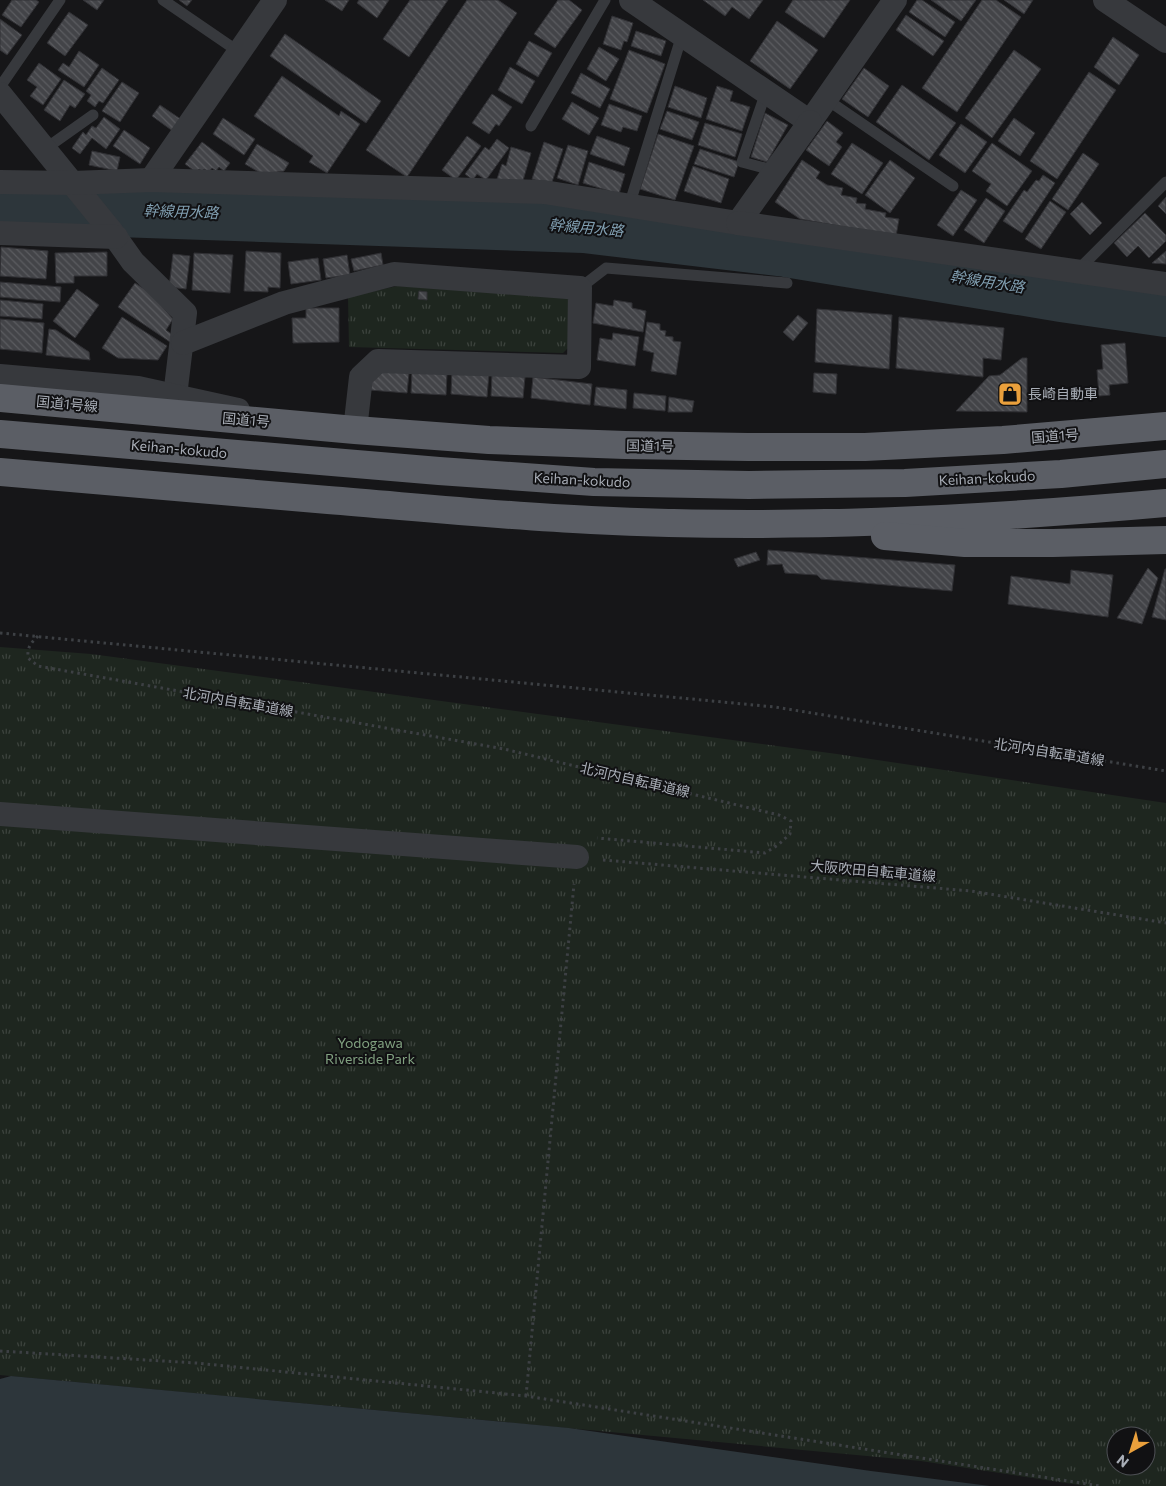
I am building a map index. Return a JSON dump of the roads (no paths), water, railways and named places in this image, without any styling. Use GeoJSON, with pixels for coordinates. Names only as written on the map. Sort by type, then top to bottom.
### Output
{"type":"FeatureCollection","features":[{"type":"Feature","properties":{"kind":"highway","name":"国道1号線"},"geometry":{"type":"LineString","coordinates":[[0,398],[135,410]]}},
{"type":"Feature","properties":{"kind":"highway","name":"国道1号"},"geometry":{"type":"LineString","coordinates":[[135,410],[489,440],[625,445],[865,447],[1003,440],[1166,426]]}},
{"type":"Feature","properties":{"kind":"highway","name":"Keihan-kokudo"},"geometry":{"type":"LineString","coordinates":[[0,434],[439,471],[594,482],[749,485],[905,483],[1061,474],[1166,464]]}},
{"type":"Feature","properties":{"kind":"highway"},"geometry":{"type":"LineString","coordinates":[[0,472],[424,508],[582,519],[748,524],[907,521],[1065,512],[1166,503]]}},
{"type":"Feature","properties":{"kind":"highway"},"geometry":{"type":"LineString","coordinates":[[748,524],[965,543],[1166,540]]}},
{"type":"Feature","properties":{"kind":"street"},"geometry":{"type":"LineString","coordinates":[[151,180],[275,0]]}},
{"type":"Feature","properties":{"kind":"street"},"geometry":{"type":"LineString","coordinates":[[631,0],[810,122]]}},
{"type":"Feature","properties":{"kind":"street"},"geometry":{"type":"LineString","coordinates":[[738,223],[895,0]]}},
{"type":"Feature","properties":{"kind":"street"},"geometry":{"type":"LineString","coordinates":[[1105,0],[1166,40]]}},
{"type":"Feature","properties":{"kind":"street"},"geometry":{"type":"LineString","coordinates":[[0,94],[76,186],[114,234],[133,262],[186,313],[176,396]]}},
{"type":"Feature","properties":{"kind":"street"},"geometry":{"type":"LineString","coordinates":[[0,182],[76,186],[151,180],[544,192],[738,223],[1166,284]]}},
{"type":"Feature","properties":{"kind":"street"},"geometry":{"type":"LineString","coordinates":[[0,233],[114,234]]}},
{"type":"Feature","properties":{"kind":"street"},"geometry":{"type":"LineString","coordinates":[[183,343],[284,303],[394,274],[580,288],[579,367],[378,361],[361,377],[355,430]]}},
{"type":"Feature","properties":{"kind":"street"},"geometry":{"type":"LineString","coordinates":[[0,376],[138,388],[303,425]]}},
{"type":"Feature","properties":{"kind":"street"},"geometry":{"type":"LineString","coordinates":[[0,814],[577,857]]}},
{"type":"Feature","properties":{"kind":"lane"},"geometry":{"type":"LineString","coordinates":[[0,87],[60,0]]}},
{"type":"Feature","properties":{"kind":"lane"},"geometry":{"type":"LineString","coordinates":[[163,0],[239,52]]}},
{"type":"Feature","properties":{"kind":"lane"},"geometry":{"type":"LineString","coordinates":[[531,126],[605,0]]}},
{"type":"Feature","properties":{"kind":"lane"},"geometry":{"type":"LineString","coordinates":[[629,206],[682,35]]}},
{"type":"Feature","properties":{"kind":"lane"},"geometry":{"type":"LineString","coordinates":[[766,92],[742,162],[776,171]]}},
{"type":"Feature","properties":{"kind":"lane"},"geometry":{"type":"LineString","coordinates":[[826,99],[953,186]]}},
{"type":"Feature","properties":{"kind":"lane"},"geometry":{"type":"LineString","coordinates":[[45,149],[93,115]]}},
{"type":"Feature","properties":{"kind":"lane"},"geometry":{"type":"LineString","coordinates":[[1077,272],[1166,182]]}},
{"type":"Feature","properties":{"kind":"lane"},"geometry":{"type":"LineString","coordinates":[[580,288],[606,268],[787,283]]}},
{"type":"Feature","properties":{"kind":"waterway","name":"幹線用水路"},"geometry":{"type":"LineString","coordinates":[[0,206],[584,226],[786,250],[1166,310]]}},
{"type":"Feature","properties":{"kind":"place","name":"長崎自動車"},"geometry":{"type":"Point","coordinates":[1010,394]}},
{"type":"Feature","properties":{"kind":"park label","name":"Yodogawa Riverside Park"},"geometry":{"type":"Point","coordinates":[370,1052]}}]}
